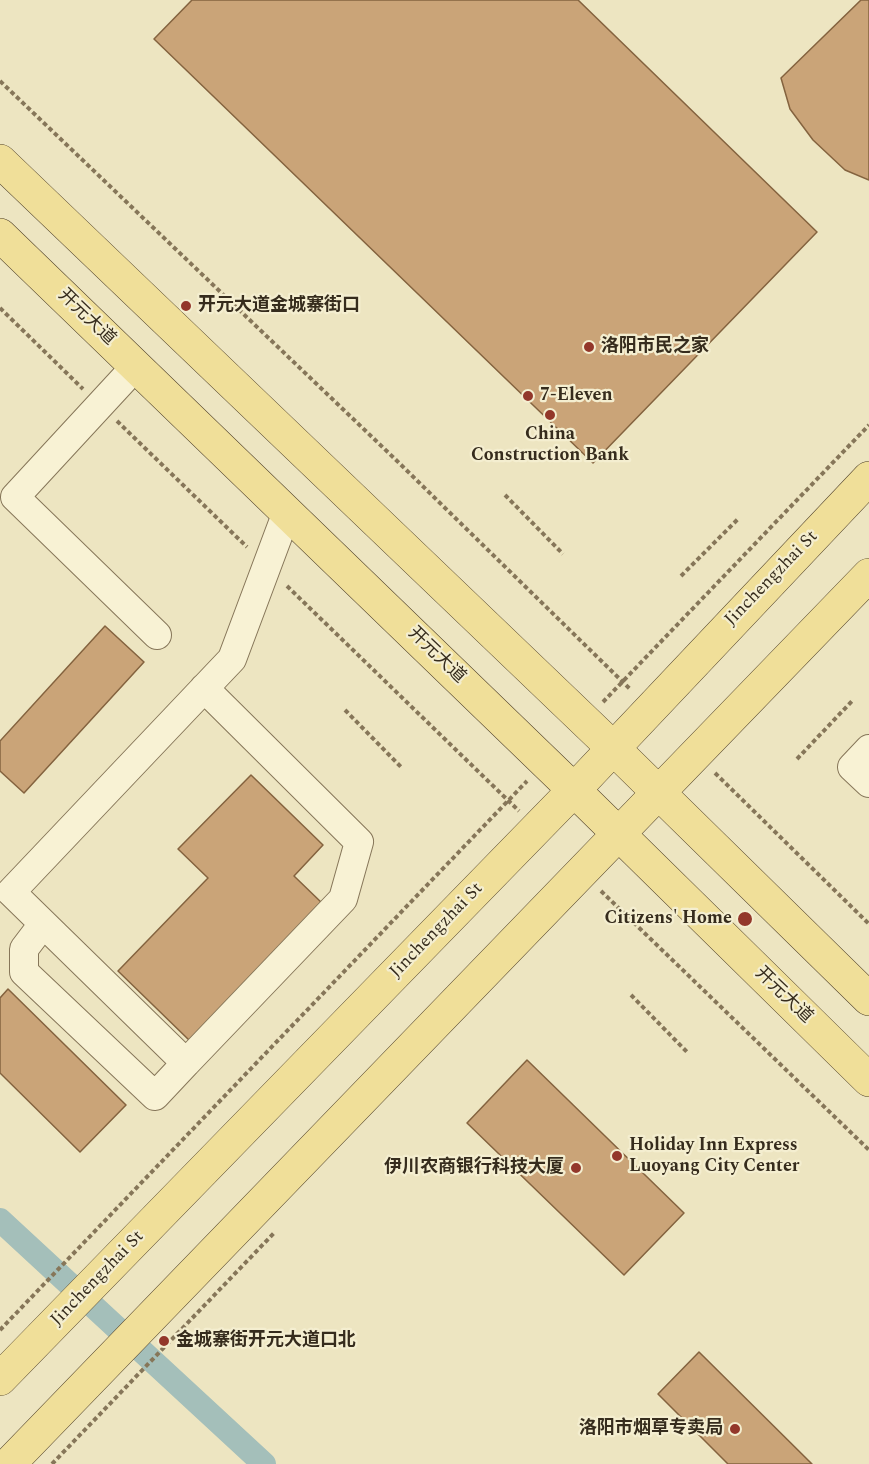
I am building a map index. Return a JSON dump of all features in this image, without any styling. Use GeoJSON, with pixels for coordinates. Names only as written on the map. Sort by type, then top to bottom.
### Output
{"type":"FeatureCollection","features":[{"type":"Feature","properties":{"kind":"main road"},"geometry":{"type":"LineString","coordinates":[[0,161],[612,747],[869,999]]}},
{"type":"Feature","properties":{"kind":"main road","name":"开元大道"},"geometry":{"type":"LineString","coordinates":[[0,235],[574,790],[869,1080]]}},
{"type":"Feature","properties":{"kind":"main road","name":"Jinchengzhai St"},"geometry":{"type":"LineString","coordinates":[[0,1379],[574,790],[612,747],[869,478]]}},
{"type":"Feature","properties":{"kind":"main road"},"geometry":{"type":"LineString","coordinates":[[9,1464],[122,1370],[582,872],[869,575]]}},
{"type":"Feature","properties":{"kind":"lane"},"geometry":{"type":"LineString","coordinates":[[136,366],[7,505],[157,635]]}},
{"type":"Feature","properties":{"kind":"lane"},"geometry":{"type":"LineString","coordinates":[[186,1063],[11,892],[232,659],[287,513]]}},
{"type":"Feature","properties":{"kind":"lane"},"geometry":{"type":"LineString","coordinates":[[43,924],[24,949],[24,972],[155,1096],[343,900],[358,842],[204,688]]}},
{"type":"Feature","properties":{"kind":"lane"},"geometry":{"type":"LineString","coordinates":[[869,749],[852,767],[869,783]]}},
{"type":"Feature","properties":{"kind":"path"},"geometry":{"type":"LineString","coordinates":[[0,81],[395,459],[649,708]]}},
{"type":"Feature","properties":{"kind":"path"},"geometry":{"type":"LineString","coordinates":[[0,308],[536,828]]}},
{"type":"Feature","properties":{"kind":"path"},"geometry":{"type":"LineString","coordinates":[[584,721],[869,425]]}},
{"type":"Feature","properties":{"kind":"path"},"geometry":{"type":"LineString","coordinates":[[505,495],[563,554]]}},
{"type":"Feature","properties":{"kind":"path"},"geometry":{"type":"LineString","coordinates":[[681,576],[738,519]]}},
{"type":"Feature","properties":{"kind":"path"},"geometry":{"type":"LineString","coordinates":[[797,759],[853,700]]}},
{"type":"Feature","properties":{"kind":"path"},"geometry":{"type":"LineString","coordinates":[[345,710],[402,768]]}},
{"type":"Feature","properties":{"kind":"path"},"geometry":{"type":"LineString","coordinates":[[696,754],[869,924]]}},
{"type":"Feature","properties":{"kind":"path"},"geometry":{"type":"LineString","coordinates":[[0,1330],[545,762]]}},
{"type":"Feature","properties":{"kind":"path"},"geometry":{"type":"LineString","coordinates":[[582,872],[869,1150]]}},
{"type":"Feature","properties":{"kind":"path"},"geometry":{"type":"LineString","coordinates":[[631,995],[687,1052]]}},
{"type":"Feature","properties":{"kind":"path"},"geometry":{"type":"LineString","coordinates":[[52,1464],[122,1370],[172,1318]]}},
{"type":"Feature","properties":{"kind":"building","name":"洛阳市民之家"},"geometry":{"type":"Polygon","coordinates":[[[192,0],[578,0],[817,232],[593,463],[154,39],[192,0]]]}},
{"type":"Feature","properties":{"kind":"building"},"geometry":{"type":"Polygon","coordinates":[[[861,0],[869,0],[869,180],[845,170],[813,140],[790,109],[781,78],[861,0]]]}},
{"type":"Feature","properties":{"kind":"building"},"geometry":{"type":"Polygon","coordinates":[[[105,626],[144,662],[24,793],[0,771],[0,741],[105,626]]]}},
{"type":"Feature","properties":{"kind":"building"},"geometry":{"type":"Polygon","coordinates":[[[251,775],[323,845],[294,876],[323,904],[190,1041],[118,971],[208,878],[178,849],[251,775]]]}},
{"type":"Feature","properties":{"kind":"building"},"geometry":{"type":"Polygon","coordinates":[[[8,989],[126,1105],[80,1152],[0,1073],[0,998],[8,989]]]}},
{"type":"Feature","properties":{"kind":"building","name":"伊川农商银行科技大厦"},"geometry":{"type":"Polygon","coordinates":[[[527,1060],[684,1213],[624,1275],[467,1123],[527,1060]]]}},
{"type":"Feature","properties":{"kind":"building","name":"洛阳市烟草专卖局"},"geometry":{"type":"Polygon","coordinates":[[[699,1352],[812,1464],[728,1464],[658,1394],[699,1352]]]}},
{"type":"Feature","properties":{"kind":"waterway"},"geometry":{"type":"LineString","coordinates":[[0,1220],[264,1464]]}},
{"type":"Feature","properties":{"kind":"place","name":"开元大道金城寨街口"},"geometry":{"type":"Point","coordinates":[186,306]}},
{"type":"Feature","properties":{"kind":"place","name":"洛阳市民之家"},"geometry":{"type":"Point","coordinates":[589,347]}},
{"type":"Feature","properties":{"kind":"place","name":"7-Eleven"},"geometry":{"type":"Point","coordinates":[528,396]}},
{"type":"Feature","properties":{"kind":"place","name":"China Construction Bank"},"geometry":{"type":"Point","coordinates":[550,415]}},
{"type":"Feature","properties":{"kind":"place","name":"Citizens' Home"},"geometry":{"type":"Point","coordinates":[745,919]}},
{"type":"Feature","properties":{"kind":"place","name":"Holiday Inn Express Luoyang City Center"},"geometry":{"type":"Point","coordinates":[617,1156]}},
{"type":"Feature","properties":{"kind":"place","name":"伊川农商银行科技大厦"},"geometry":{"type":"Point","coordinates":[576,1168]}},
{"type":"Feature","properties":{"kind":"place","name":"金城寨街开元大道口北"},"geometry":{"type":"Point","coordinates":[164,1341]}},
{"type":"Feature","properties":{"kind":"place","name":"洛阳市烟草专卖局"},"geometry":{"type":"Point","coordinates":[735,1429]}}]}
